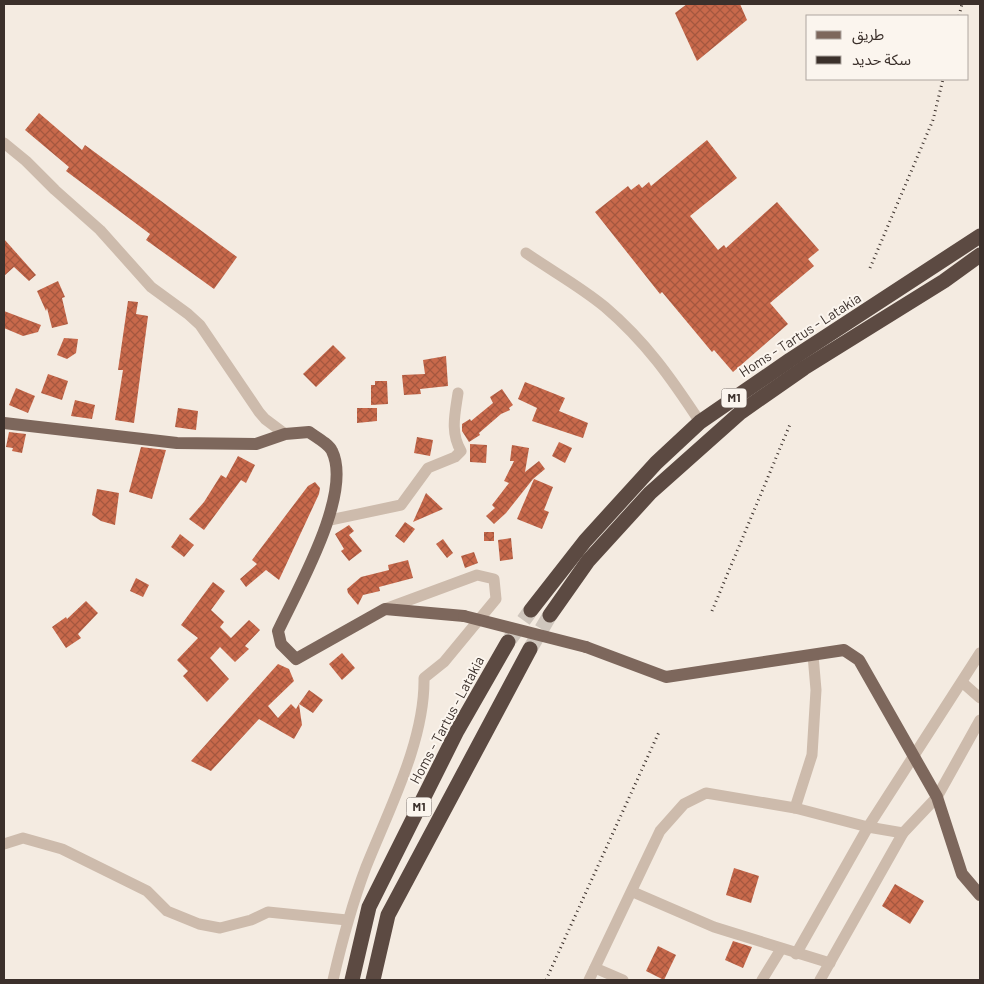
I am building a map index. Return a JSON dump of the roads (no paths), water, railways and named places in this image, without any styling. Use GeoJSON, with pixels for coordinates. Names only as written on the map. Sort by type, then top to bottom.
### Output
{"type":"FeatureCollection","features":[{"type":"Feature","properties":{"kind":"highway","name":"Homs - Tartus - Latakia"},"geometry":{"type":"LineString","coordinates":[[531,610],[585,541],[656,463],[700,422],[790,360],[980,236]]}},
{"type":"Feature","properties":{"kind":"highway","name":"M1"},"geometry":{"type":"LineString","coordinates":[[550,615],[588,561],[650,493],[741,412],[804,368],[944,281],[980,254]]}},
{"type":"Feature","properties":{"kind":"highway","name":"Homs - Tartus - Latakia"},"geometry":{"type":"LineString","coordinates":[[352,980],[369,907],[457,731],[508,642]]}},
{"type":"Feature","properties":{"kind":"highway","name":"M1"},"geometry":{"type":"LineString","coordinates":[[373,980],[388,915],[530,649]]}},
{"type":"Feature","properties":{"kind":"main road"},"geometry":{"type":"LineString","coordinates":[[4,423],[177,443],[256,444],[285,434],[309,432],[332,450],[338,471],[330,520],[278,631],[281,644],[296,659],[323,646],[386,609],[464,616],[586,647],[666,677],[844,650],[859,660],[914,756],[936,797],[962,874],[980,895]]}},
{"type":"Feature","properties":{"kind":"street"},"geometry":{"type":"LineString","coordinates":[[4,143],[100,230],[151,288],[188,314],[200,325],[259,412],[285,434]]}},
{"type":"Feature","properties":{"kind":"street"},"geometry":{"type":"LineString","coordinates":[[526,253],[604,307],[644,344],[663,366],[700,422]]}},
{"type":"Feature","properties":{"kind":"street"},"geometry":{"type":"LineString","coordinates":[[330,520],[401,506],[428,468],[455,457],[460,451],[454,440],[453,425],[458,393]]}},
{"type":"Feature","properties":{"kind":"street"},"geometry":{"type":"LineString","coordinates":[[333,980],[347,920],[405,770],[424,701],[424,678],[444,662],[496,598],[494,579],[477,575],[386,609]]}},
{"type":"Feature","properties":{"kind":"street"},"geometry":{"type":"LineString","coordinates":[[796,954],[868,827],[963,683],[980,653]]}},
{"type":"Feature","properties":{"kind":"street"},"geometry":{"type":"LineString","coordinates":[[795,808],[812,755],[816,690],[813,655]]}},
{"type":"Feature","properties":{"kind":"street"},"geometry":{"type":"LineString","coordinates":[[963,683],[980,698]]}},
{"type":"Feature","properties":{"kind":"street"},"geometry":{"type":"LineString","coordinates":[[820,980],[903,833],[936,797],[980,720]]}},
{"type":"Feature","properties":{"kind":"street"},"geometry":{"type":"LineString","coordinates":[[589,980],[633,892],[660,831],[684,804],[706,793],[795,808],[868,827],[903,833]]}},
{"type":"Feature","properties":{"kind":"street"},"geometry":{"type":"LineString","coordinates":[[4,844],[23,838],[62,849],[147,891],[167,911],[199,924],[220,928],[251,920],[268,912],[347,920]]}},
{"type":"Feature","properties":{"kind":"street"},"geometry":{"type":"LineString","coordinates":[[633,892],[714,927],[830,963]]}},
{"type":"Feature","properties":{"kind":"street"},"geometry":{"type":"LineString","coordinates":[[762,980],[781,949]]}},
{"type":"Feature","properties":{"kind":"street"},"geometry":{"type":"LineString","coordinates":[[596,968],[622,980]]}},
{"type":"Feature","properties":{"kind":"tunnel"},"geometry":{"type":"LineString","coordinates":[[510,639],[531,610]]}},
{"type":"Feature","properties":{"kind":"tunnel"},"geometry":{"type":"LineString","coordinates":[[530,649],[550,615]]}},
{"type":"Feature","properties":{"kind":"railway"},"geometry":{"type":"LineString","coordinates":[[959,15],[962,4]]}},
{"type":"Feature","properties":{"kind":"railway"},"geometry":{"type":"LineString","coordinates":[[870,268],[933,120],[943,80]]}},
{"type":"Feature","properties":{"kind":"railway"},"geometry":{"type":"LineString","coordinates":[[712,611],[791,422]]}},
{"type":"Feature","properties":{"kind":"railway"},"geometry":{"type":"LineString","coordinates":[[546,980],[659,732]]}}]}
